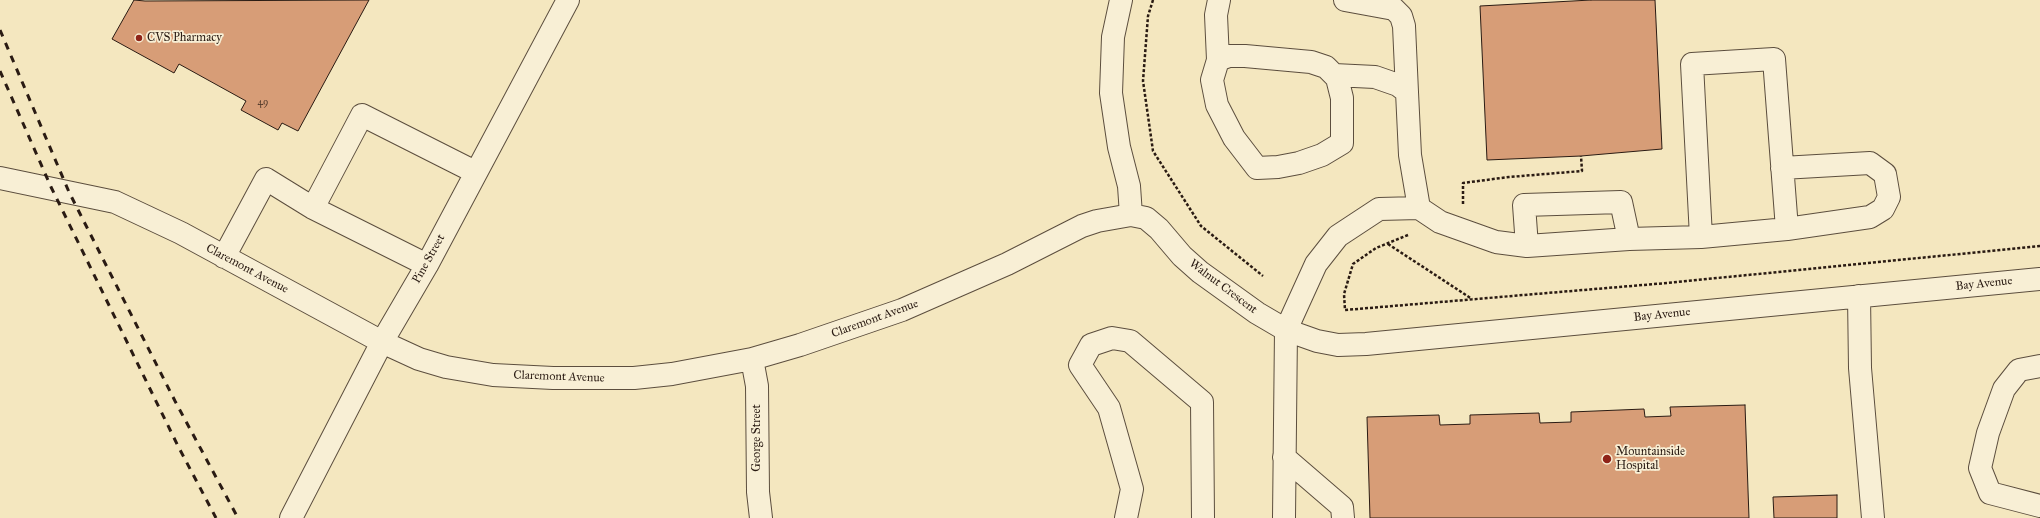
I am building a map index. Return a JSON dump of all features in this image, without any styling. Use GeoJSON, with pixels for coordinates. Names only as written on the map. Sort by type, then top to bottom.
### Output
{"type":"FeatureCollection","features":[{"type":"Feature","properties":{"kind":"street","name":"Pine Street"},"geometry":{"type":"LineString","coordinates":[[291,518],[382,342],[427,266],[475,172],[568,0]]}},
{"type":"Feature","properties":{"kind":"street"},"geometry":{"type":"LineString","coordinates":[[1121,0],[1113,37],[1112,94],[1119,146],[1129,186],[1131,215]]}},
{"type":"Feature","properties":{"kind":"street"},"geometry":{"type":"LineString","coordinates":[[1218,60],[1229,56],[1245,56],[1311,62],[1326,67],[1337,78],[1342,98],[1342,142],[1322,154],[1299,163],[1278,167],[1257,168],[1234,138],[1217,105],[1212,80],[1218,60],[1216,15],[1219,0]]}},
{"type":"Feature","properties":{"kind":"street"},"geometry":{"type":"LineString","coordinates":[[1345,0],[1394,9],[1401,16],[1405,42],[1410,155],[1419,208]]}},
{"type":"Feature","properties":{"kind":"street"},"geometry":{"type":"LineString","coordinates":[[1701,237],[1692,64],[1774,59],[1787,229]]}},
{"type":"Feature","properties":{"kind":"street"},"geometry":{"type":"LineString","coordinates":[[1334,75],[1375,77],[1398,85],[1407,92]]}},
{"type":"Feature","properties":{"kind":"street"},"geometry":{"type":"LineString","coordinates":[[313,208],[362,115],[475,172]]}},
{"type":"Feature","properties":{"kind":"street"},"geometry":{"type":"LineString","coordinates":[[1284,518],[1286,330],[1316,264],[1338,236],[1378,209],[1419,208],[1440,222],[1496,242],[1527,246],[1629,239],[1701,237],[1787,229],[1870,217],[1883,209],[1888,198],[1885,174],[1870,163],[1782,168]]}},
{"type":"Feature","properties":{"kind":"street","name":"Claremont Avenue"},"geometry":{"type":"LineString","coordinates":[[0,178],[115,202],[181,233],[382,342],[419,360],[446,367],[493,375],[553,378],[634,378],[672,374],[752,359],[808,343],[902,310],[1007,264],[1082,226],[1097,221],[1131,215]]}},
{"type":"Feature","properties":{"kind":"street"},"geometry":{"type":"LineString","coordinates":[[224,256],[266,179],[313,208],[427,266]]}},
{"type":"Feature","properties":{"kind":"street"},"geometry":{"type":"LineString","coordinates":[[1527,246],[1524,205],[1621,202],[1629,239]]}},
{"type":"Feature","properties":{"kind":"street","name":"Walnut Crescent"},"geometry":{"type":"LineString","coordinates":[[1131,215],[1146,218],[1159,228],[1182,256],[1200,272],[1257,313],[1286,330]]}},
{"type":"Feature","properties":{"kind":"street","name":"Bay Avenue"},"geometry":{"type":"LineString","coordinates":[[1286,330],[1317,341],[1338,345],[1366,344],[2040,279]]}},
{"type":"Feature","properties":{"kind":"street"},"geometry":{"type":"LineString","coordinates":[[1859,296],[1860,368],[1873,518]]}},
{"type":"Feature","properties":{"kind":"street"},"geometry":{"type":"LineString","coordinates":[[1126,518],[1132,489],[1110,408],[1080,365],[1091,345],[1112,338],[1130,341],[1202,402],[1203,518]]}},
{"type":"Feature","properties":{"kind":"street","name":"George Street"},"geometry":{"type":"LineString","coordinates":[[752,359],[757,386],[758,492],[761,518]]}},
{"type":"Feature","properties":{"kind":"street"},"geometry":{"type":"LineString","coordinates":[[2040,366],[2019,370],[2004,389],[1988,434],[1980,468],[1990,493],[2040,506]]}},
{"type":"Feature","properties":{"kind":"street"},"geometry":{"type":"LineString","coordinates":[[1284,456],[1342,507],[1343,518]]}},
{"type":"Feature","properties":{"kind":"path"},"geometry":{"type":"LineString","coordinates":[[1153,0],[1148,16],[1143,81],[1153,150],[1201,226],[1263,276]]}},
{"type":"Feature","properties":{"kind":"path"},"geometry":{"type":"LineString","coordinates":[[1410,235],[1376,248],[1353,264],[1344,294],[1345,310],[1667,283],[2040,246]]}},
{"type":"Feature","properties":{"kind":"path"},"geometry":{"type":"LineString","coordinates":[[1388,244],[1472,299]]}},
{"type":"Feature","properties":{"kind":"building"},"geometry":{"type":"Polygon","coordinates":[[[134,0],[369,0],[298,131],[282,123],[278,130],[241,110],[246,101],[179,64],[174,73],[112,39],[134,0]]]}},
{"type":"Feature","properties":{"kind":"building"},"geometry":{"type":"Polygon","coordinates":[[[1591,0],[1655,0],[1662,149],[1581,156],[1487,160],[1480,6],[1591,0]]]}},
{"type":"Feature","properties":{"kind":"building","name":"Mountainside Hospital"},"geometry":{"type":"Polygon","coordinates":[[[1745,405],[1749,518],[1370,518],[1367,417],[1439,415],[1440,425],[1470,424],[1470,415],[1539,413],[1540,423],[1571,422],[1571,412],[1644,409],[1645,417],[1671,416],[1670,407],[1745,405]]]}},
{"type":"Feature","properties":{"kind":"building"},"geometry":{"type":"Polygon","coordinates":[[[1837,495],[1837,518],[1774,518],[1773,497],[1837,495]]]}},
{"type":"Feature","properties":{"kind":"railway"},"geometry":{"type":"LineString","coordinates":[[0,30],[69,192],[175,401],[238,518]]}},
{"type":"Feature","properties":{"kind":"railway"},"geometry":{"type":"LineString","coordinates":[[0,71],[51,187],[178,446],[216,518]]}},
{"type":"Feature","properties":{"kind":"place","name":"CVS Pharmacy"},"geometry":{"type":"Point","coordinates":[139,38]}},
{"type":"Feature","properties":{"kind":"place","name":"Mountainside Hospital"},"geometry":{"type":"Point","coordinates":[1607,459]}}]}
